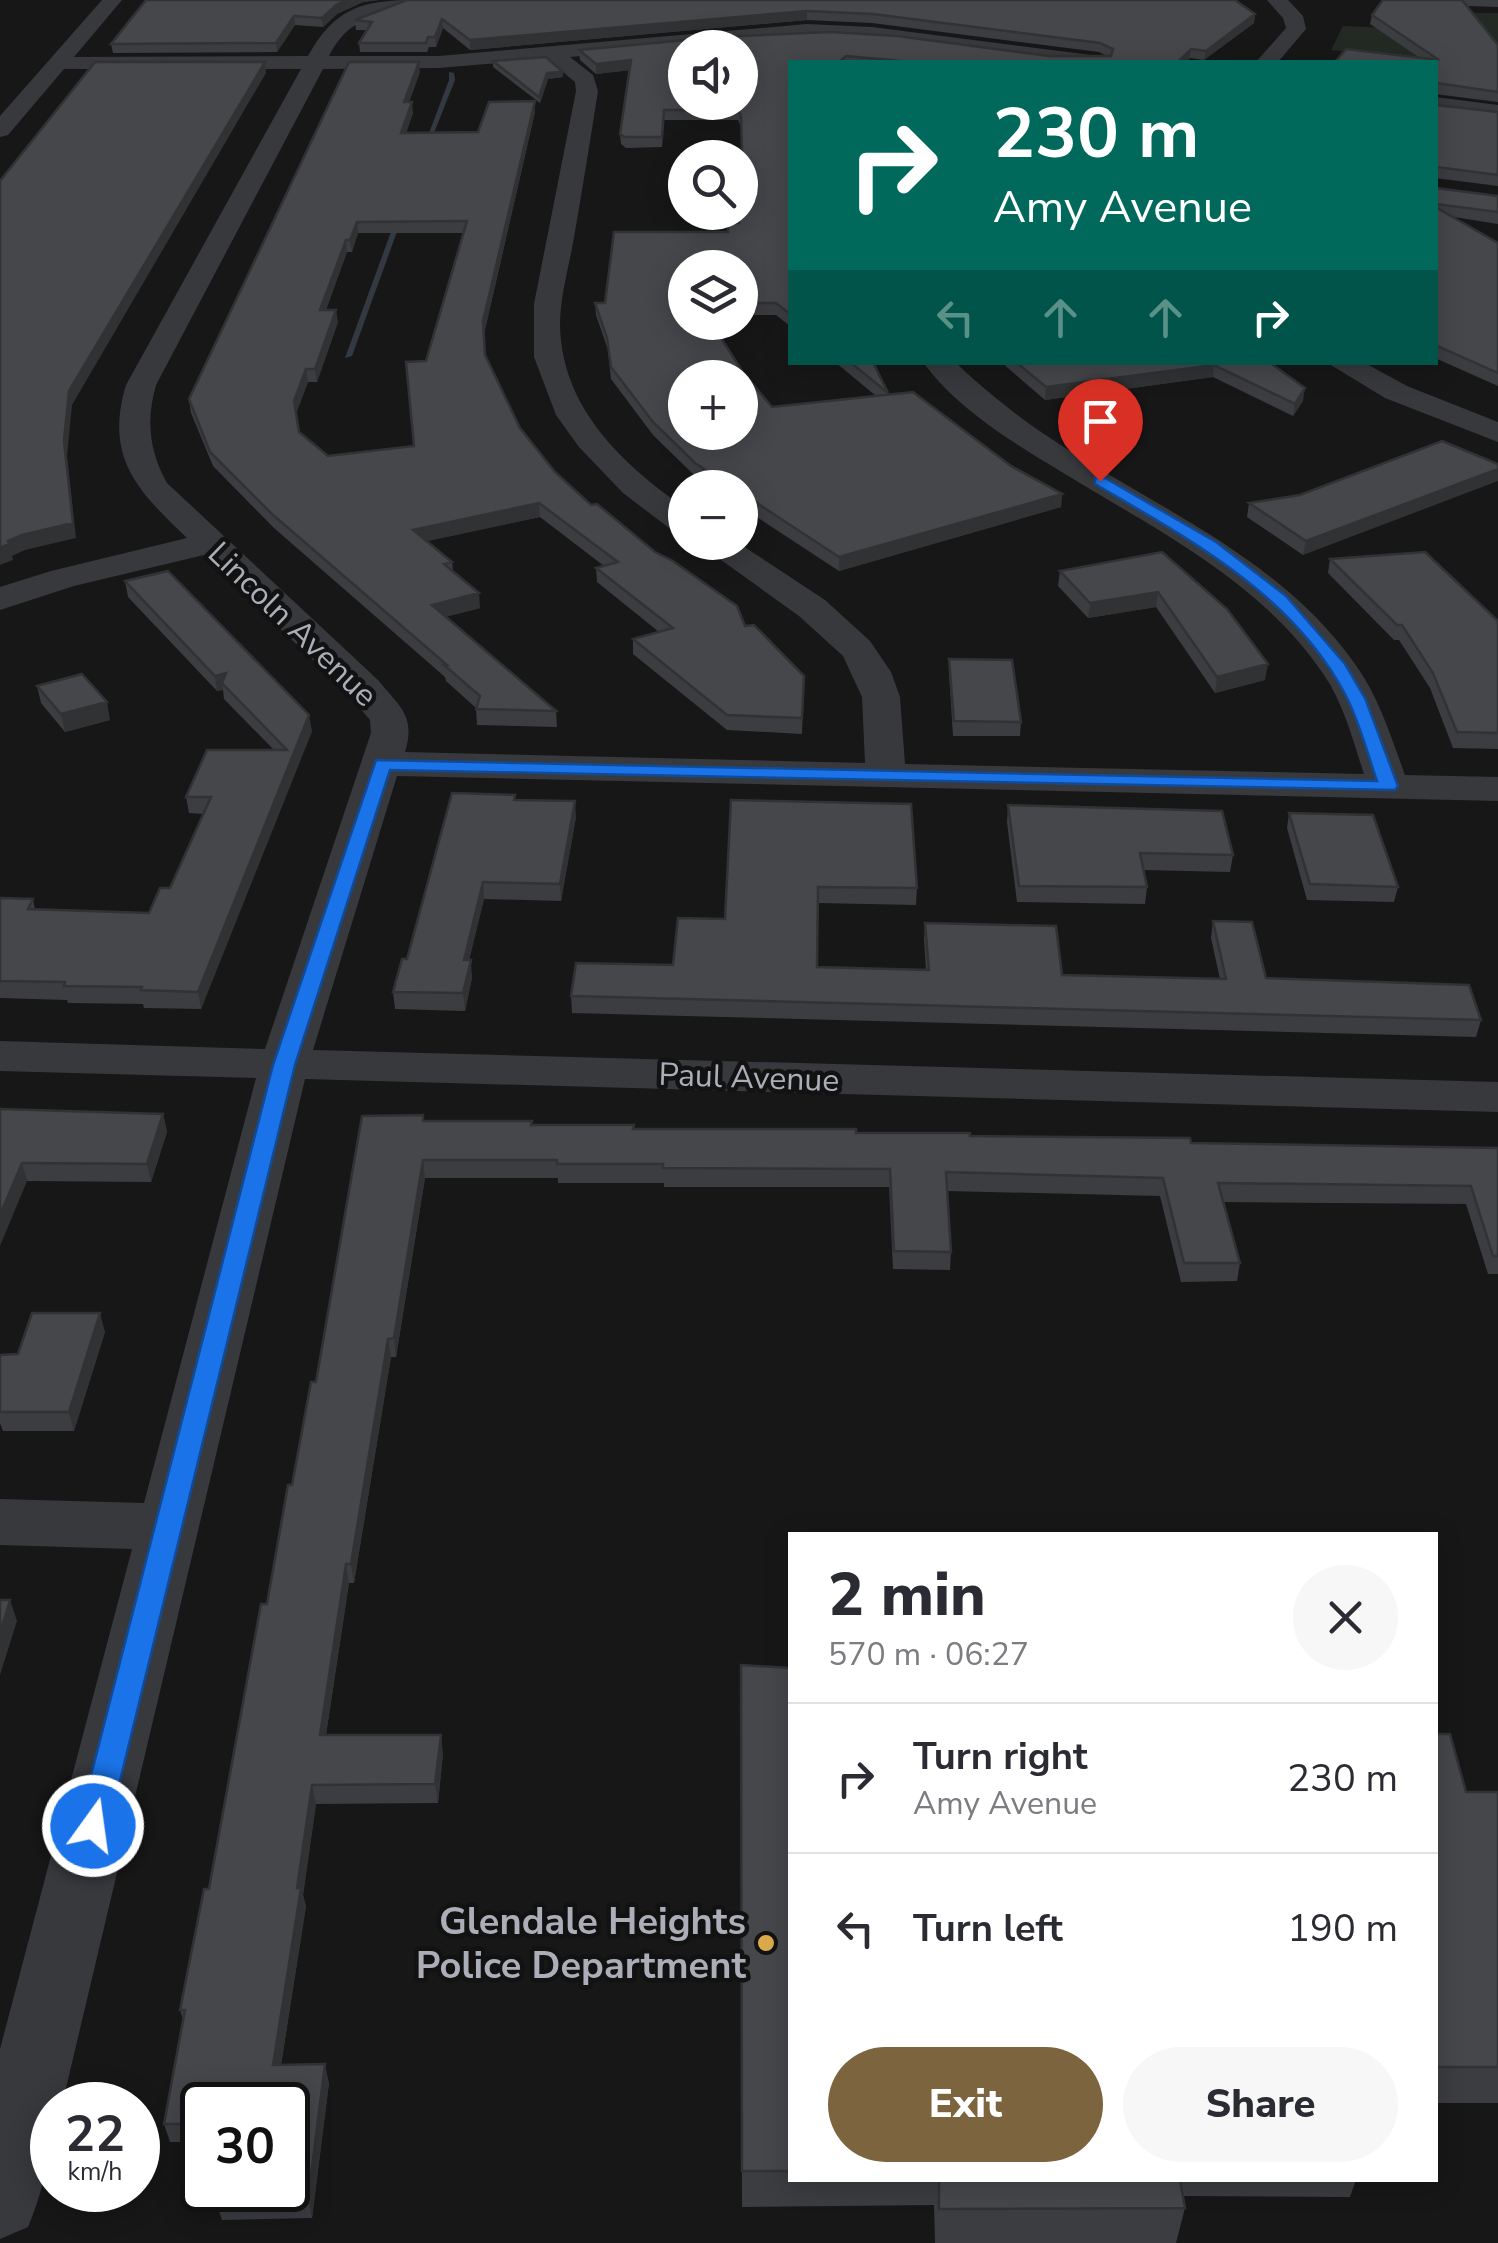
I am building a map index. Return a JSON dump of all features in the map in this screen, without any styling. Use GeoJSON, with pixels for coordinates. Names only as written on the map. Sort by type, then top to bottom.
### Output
{"type":"FeatureCollection","features":[{"type":"Feature","properties":{"kind":"street"},"geometry":{"type":"LineString","coordinates":[[0,130],[112,0]]}},
{"type":"Feature","properties":{"kind":"street"},"geometry":{"type":"LineString","coordinates":[[323,46],[359,14],[404,0]]}},
{"type":"Feature","properties":{"kind":"street"},"geometry":{"type":"LineString","coordinates":[[1269,60],[1296,29],[1293,16],[1278,0]]}},
{"type":"Feature","properties":{"kind":"street"},"geometry":{"type":"LineString","coordinates":[[58,63],[323,46],[455,62],[772,31],[872,33],[1083,60]]}},
{"type":"Feature","properties":{"kind":"street"},"geometry":{"type":"LineString","coordinates":[[901,60],[930,42]]}},
{"type":"Feature","properties":{"kind":"street","name":"Lincoln Avenue"},"geometry":{"type":"LineString","coordinates":[[0,2198],[284,1065],[391,733],[390,719],[364,688],[174,509],[141,467],[134,442],[133,414],[141,385],[323,46]]}},
{"type":"Feature","properties":{"kind":"street"},"geometry":{"type":"LineString","coordinates":[[554,54],[585,80],[587,90],[546,321],[550,368],[571,414],[602,456],[668,511]]}},
{"type":"Feature","properties":{"kind":"street"},"geometry":{"type":"LineString","coordinates":[[1438,104],[1498,112]]}},
{"type":"Feature","properties":{"kind":"street"},"geometry":{"type":"LineString","coordinates":[[940,365],[971,395],[1034,442],[1211,545],[1280,599],[1338,668],[1356,698],[1388,786]]}},
{"type":"Feature","properties":{"kind":"street"},"geometry":{"type":"LineString","coordinates":[[1346,365],[1396,392],[1498,433]]}},
{"type":"Feature","properties":{"kind":"street"},"geometry":{"type":"LineString","coordinates":[[0,598],[63,578],[212,543]]}},
{"type":"Feature","properties":{"kind":"street"},"geometry":{"type":"LineString","coordinates":[[738,560],[828,622],[861,652],[880,696],[885,775]]}},
{"type":"Feature","properties":{"kind":"street"},"geometry":{"type":"LineString","coordinates":[[382,764],[1498,789]]}},
{"type":"Feature","properties":{"kind":"street","name":"Paul Avenue"},"geometry":{"type":"LineString","coordinates":[[0,1056],[1498,1097]]}},
{"type":"Feature","properties":{"kind":"street"},"geometry":{"type":"LineString","coordinates":[[0,1522],[168,1527]]}},
{"type":"Feature","properties":{"kind":"shaded area"},"geometry":{"type":"Polygon","coordinates":[[[1432,13],[1498,13],[1498,70],[1331,50],[1343,26],[1438,30],[1432,13]]]}},
{"type":"Feature","properties":{"kind":"building"},"geometry":{"type":"Polygon","coordinates":[[[146,0],[347,0],[322,18],[294,16],[276,43],[111,44],[146,0]]]}},
{"type":"Feature","properties":{"kind":"building"},"geometry":{"type":"Polygon","coordinates":[[[407,0],[1235,0],[1255,14],[1206,51],[1191,49],[1180,60],[890,60],[846,56],[841,60],[788,60],[788,312],[776,303],[758,303],[758,250],[668,250],[668,340],[722,340],[735,360],[668,360],[668,437],[611,367],[607,338],[595,303],[605,303],[614,232],[758,230],[758,140],[742,140],[741,120],[758,120],[758,35],[830,32],[897,36],[1049,56],[1111,56],[1113,49],[1100,43],[873,14],[807,11],[470,40],[442,19],[435,37],[428,37],[426,43],[359,43],[372,22],[355,20],[407,0]]]}},
{"type":"Feature","properties":{"kind":"building"},"geometry":{"type":"Polygon","coordinates":[[[1383,0],[1462,0],[1498,45],[1498,92],[1438,83],[1438,60],[1337,60],[1346,49],[1439,60],[1372,15],[1383,0]]]}},
{"type":"Feature","properties":{"kind":"building"},"geometry":{"type":"Polygon","coordinates":[[[668,42],[668,110],[664,110],[662,137],[620,134],[631,60],[596,64],[579,50],[668,42]]]}},
{"type":"Feature","properties":{"kind":"building"},"geometry":{"type":"Polygon","coordinates":[[[546,57],[563,72],[547,73],[539,97],[493,61],[546,57]]]}},
{"type":"Feature","properties":{"kind":"building"},"geometry":{"type":"Polygon","coordinates":[[[95,62],[265,62],[69,391],[64,441],[73,523],[22,535],[0,548],[0,181],[95,62]]]}},
{"type":"Feature","properties":{"kind":"building"},"geometry":{"type":"Polygon","coordinates":[[[349,62],[419,62],[404,102],[412,102],[401,133],[478,132],[489,102],[535,101],[483,321],[485,355],[520,428],[555,472],[591,505],[597,504],[655,552],[737,606],[745,626],[754,625],[804,676],[802,718],[727,715],[633,639],[673,628],[596,568],[618,562],[539,503],[413,530],[452,562],[444,564],[479,593],[432,605],[556,711],[476,709],[480,696],[272,514],[210,452],[189,399],[349,62]],[[467,221],[357,222],[350,240],[346,240],[320,310],[336,310],[315,369],[306,369],[294,401],[299,432],[328,456],[414,446],[406,362],[426,361],[467,221]]]}},
{"type":"Feature","properties":{"kind":"building"},"geometry":{"type":"Polygon","coordinates":[[[1438,105],[1498,112],[1498,175],[1438,167],[1438,105]]]}},
{"type":"Feature","properties":{"kind":"building"},"geometry":{"type":"Polygon","coordinates":[[[1438,188],[1498,196],[1498,212],[1438,204],[1438,188]]]}},
{"type":"Feature","properties":{"kind":"building"},"geometry":{"type":"Polygon","coordinates":[[[1438,209],[1498,243],[1498,373],[1438,346],[1438,209]]]}},
{"type":"Feature","properties":{"kind":"building"},"geometry":{"type":"Polygon","coordinates":[[[854,365],[874,365],[888,393],[854,365]]]}},
{"type":"Feature","properties":{"kind":"building"},"geometry":{"type":"Polygon","coordinates":[[[1020,365],[1214,365],[1046,387],[1020,365]]]}},
{"type":"Feature","properties":{"kind":"building"},"geometry":{"type":"Polygon","coordinates":[[[1214,365],[1273,365],[1305,388],[1295,404],[1214,365]]]}},
{"type":"Feature","properties":{"kind":"building"},"geometry":{"type":"Polygon","coordinates":[[[758,390],[772,407],[913,392],[1011,466],[1062,494],[839,557],[758,504],[758,470],[706,470],[682,450],[758,450],[758,390]]]}},
{"type":"Feature","properties":{"kind":"building"},"geometry":{"type":"Polygon","coordinates":[[[1442,441],[1498,464],[1498,469],[1306,541],[1249,503],[1300,495],[1442,441]]]}},
{"type":"Feature","properties":{"kind":"building"},"geometry":{"type":"Polygon","coordinates":[[[1162,552],[1227,609],[1268,664],[1217,677],[1158,592],[1090,603],[1060,571],[1162,552]]]}},
{"type":"Feature","properties":{"kind":"building"},"geometry":{"type":"Polygon","coordinates":[[[1425,552],[1498,621],[1498,733],[1457,732],[1433,673],[1402,625],[1397,625],[1330,559],[1425,552]]]}},
{"type":"Feature","properties":{"kind":"building"},"geometry":{"type":"Polygon","coordinates":[[[168,571],[309,715],[198,992],[0,981],[0,898],[33,899],[28,909],[149,913],[160,888],[170,888],[211,797],[186,797],[207,750],[287,750],[222,683],[226,673],[215,676],[125,581],[168,571]]]}},
{"type":"Feature","properties":{"kind":"building"},"geometry":{"type":"Polygon","coordinates":[[[949,659],[1012,660],[1021,722],[954,721],[949,659]]]}},
{"type":"Feature","properties":{"kind":"building"},"geometry":{"type":"Polygon","coordinates":[[[82,674],[107,702],[61,714],[37,686],[82,674]]]}},
{"type":"Feature","properties":{"kind":"building"},"geometry":{"type":"Polygon","coordinates":[[[452,793],[575,801],[560,884],[483,882],[464,960],[471,960],[463,993],[393,992],[402,959],[407,959],[452,793]]]}},
{"type":"Feature","properties":{"kind":"building"},"geometry":{"type":"Polygon","coordinates":[[[731,800],[911,804],[917,888],[818,887],[817,967],[929,970],[925,923],[1056,926],[1062,975],[1226,979],[1213,921],[1252,922],[1266,978],[1469,985],[1481,1020],[571,996],[576,963],[673,965],[678,918],[725,919],[731,800]]]}},
{"type":"Feature","properties":{"kind":"building"},"geometry":{"type":"Polygon","coordinates":[[[1008,805],[1222,811],[1233,855],[1140,853],[1147,887],[1019,886],[1008,805]]]}},
{"type":"Feature","properties":{"kind":"building"},"geometry":{"type":"Polygon","coordinates":[[[1289,813],[1373,815],[1398,887],[1310,884],[1289,813]]]}},
{"type":"Feature","properties":{"kind":"building"},"geometry":{"type":"Polygon","coordinates":[[[0,1109],[163,1114],[147,1164],[22,1163],[0,1215],[0,1109]]]}},
{"type":"Feature","properties":{"kind":"building"},"geometry":{"type":"Polygon","coordinates":[[[423,1115],[423,1121],[532,1121],[531,1125],[634,1125],[633,1129],[856,1129],[856,1133],[1190,1138],[1191,1143],[1498,1148],[1498,1256],[1493,1256],[1471,1186],[1218,1183],[1240,1263],[1184,1263],[1163,1178],[946,1172],[951,1252],[894,1251],[890,1169],[663,1168],[663,1164],[557,1164],[557,1160],[423,1160],[394,1338],[388,1339],[351,1564],[346,1564],[320,1735],[441,1735],[435,1784],[312,1785],[297,1888],[301,1888],[273,2065],[325,2064],[310,2184],[310,2082],[180,2082],[180,2124],[164,2124],[185,2010],[180,2010],[204,1889],[209,1889],[261,1604],[267,1604],[288,1485],[292,1485],[311,1382],[316,1382],[362,1116],[423,1115]]]}},
{"type":"Feature","properties":{"kind":"building"},"geometry":{"type":"Polygon","coordinates":[[[32,1313],[100,1313],[69,1412],[0,1412],[0,1355],[18,1354],[32,1313]]]}},
{"type":"Feature","properties":{"kind":"building"},"geometry":{"type":"Polygon","coordinates":[[[0,1600],[10,1600],[0,1633],[0,1600]]]}},
{"type":"Feature","properties":{"kind":"building"},"geometry":{"type":"Polygon","coordinates":[[[741,1665],[788,1668],[788,2171],[742,2171],[741,1665]]]}},
{"type":"Feature","properties":{"kind":"building"},"geometry":{"type":"Polygon","coordinates":[[[1438,1734],[1450,1734],[1466,1792],[1498,1792],[1498,2067],[1438,2067],[1438,1734]]]}},
{"type":"Feature","properties":{"kind":"building"},"geometry":{"type":"Polygon","coordinates":[[[939,2182],[1180,2182],[1185,2208],[939,2209],[939,2182]]]}},
{"type":"Feature","properties":{"kind":"waterway"},"geometry":{"type":"LineString","coordinates":[[425,148],[452,80],[451,73]]}},
{"type":"Feature","properties":{"kind":"waterway"},"geometry":{"type":"LineString","coordinates":[[348,356],[399,218]]}},
{"type":"Feature","properties":{"kind":"place","name":"Glendale Heights Police Department"},"geometry":{"type":"Point","coordinates":[766,1943]}},
{"type":"Feature","properties":{"kind":"route"},"geometry":{"type":"LineString","coordinates":[[93,1826],[284,1065],[382,764],[1388,786],[1356,698],[1309,630],[1280,599],[1211,545],[1100,481]]}}]}
